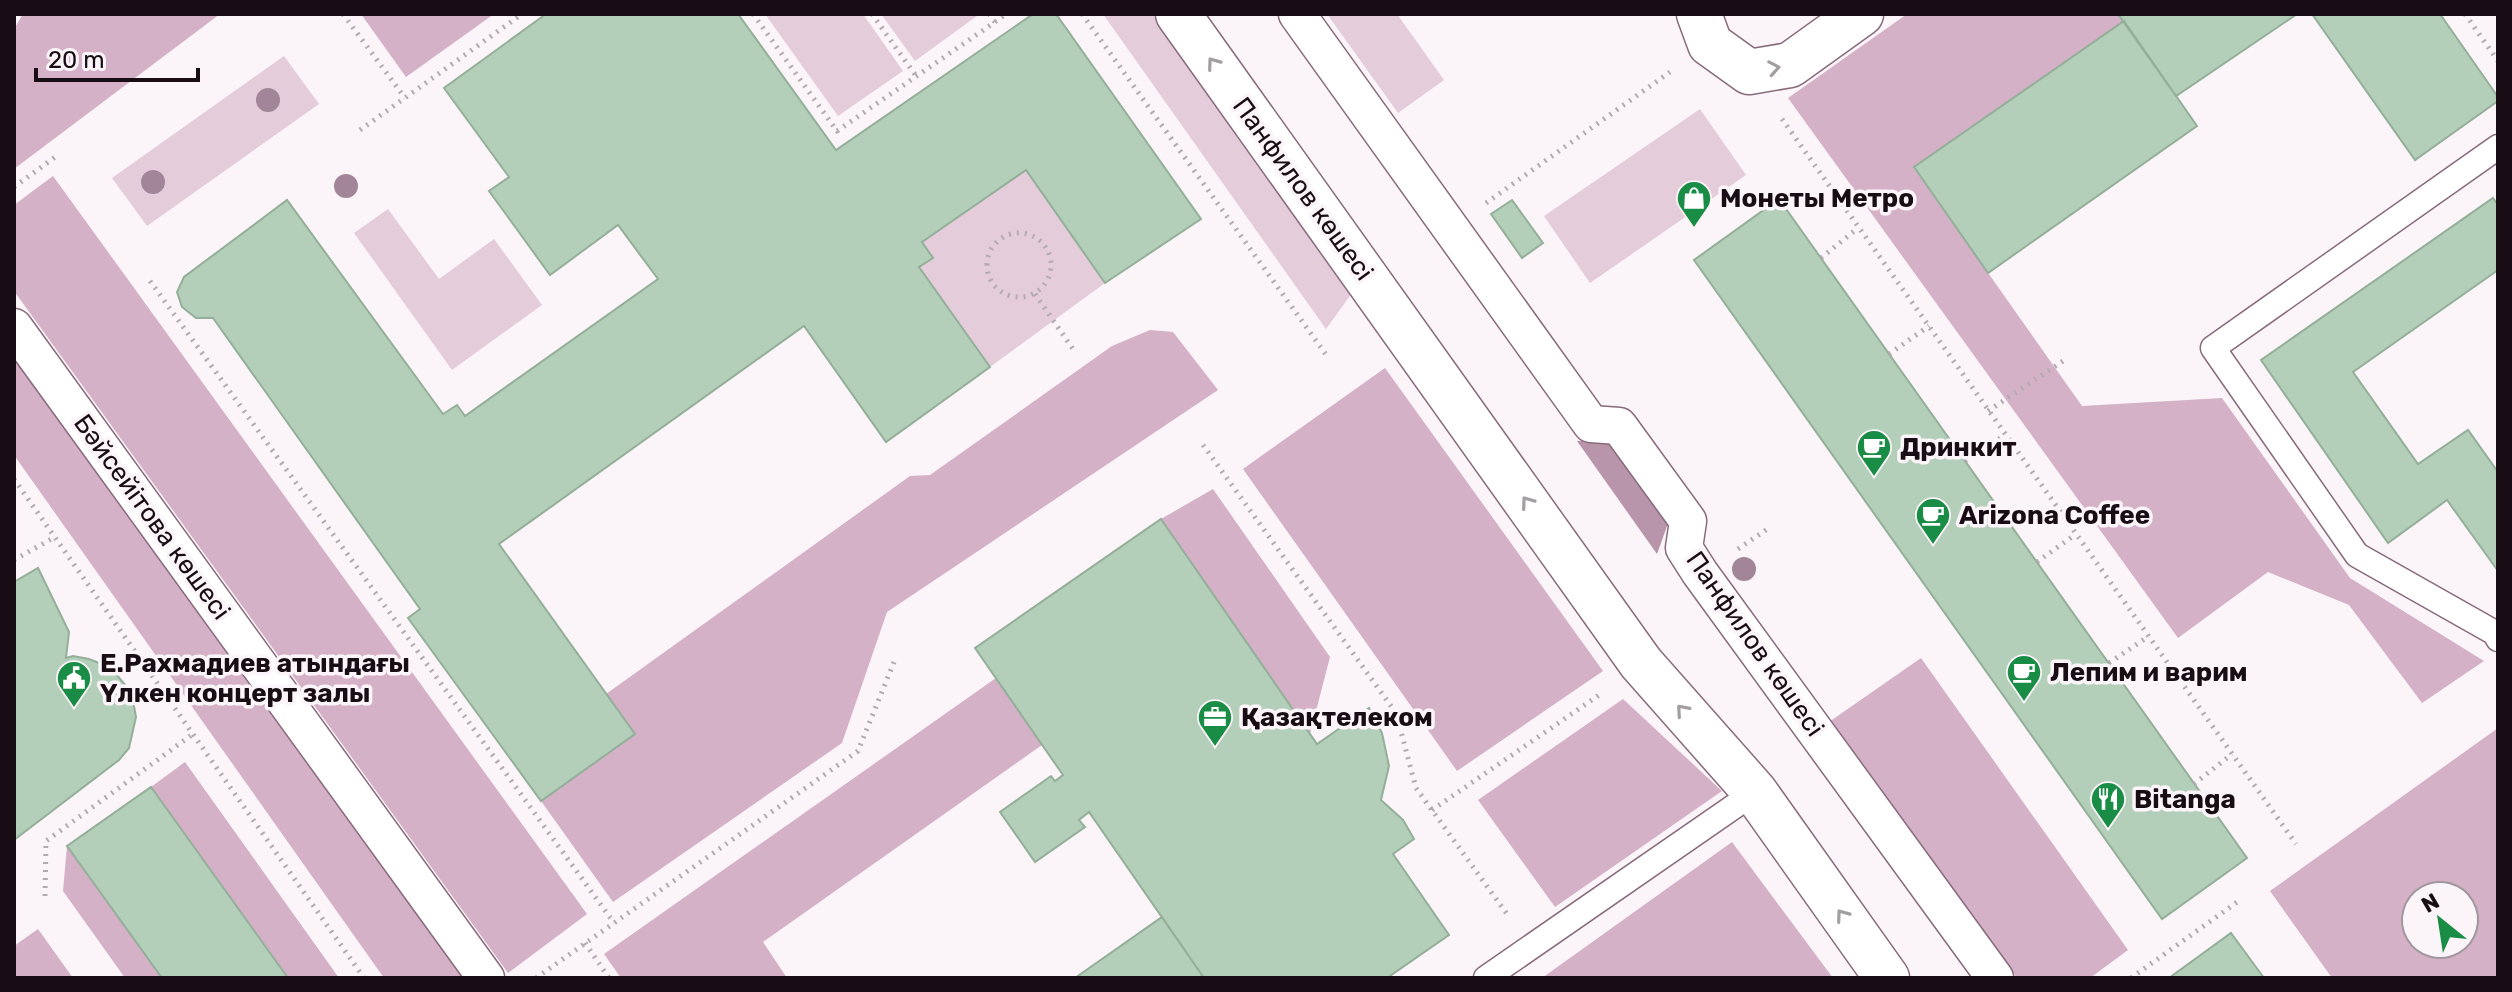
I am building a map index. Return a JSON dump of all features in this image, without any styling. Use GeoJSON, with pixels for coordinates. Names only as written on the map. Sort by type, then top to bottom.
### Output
{"type":"FeatureCollection","features":[{"type":"Feature","properties":{"kind":"street","name":"Панфилов көшесі"},"geometry":{"type":"LineString","coordinates":[[1178,14],[1641,663],[1755,792],[1887,978]]}},
{"type":"Feature","properties":{"kind":"street","name":"Панфилов көшесі"},"geometry":{"type":"LineString","coordinates":[[1297,14],[1591,424],[1619,426],[1637,450],[1688,521],[1684,548],[1700,573],[1995,978]]}},
{"type":"Feature","properties":{"kind":"street"},"geometry":{"type":"LineString","coordinates":[[1705,29],[1749,72],[1790,65],[1861,14]]}},
{"type":"Feature","properties":{"kind":"street","name":"Бәйсейітова көшесі"},"geometry":{"type":"LineString","coordinates":[[14,327],[486,978]]}},
{"type":"Feature","properties":{"kind":"lane"},"geometry":{"type":"LineString","coordinates":[[2498,147],[2213,348],[2357,555],[2495,633],[2498,639]]}},
{"type":"Feature","properties":{"kind":"lane"},"geometry":{"type":"LineString","coordinates":[[1486,978],[1755,792]]}},
{"type":"Feature","properties":{"kind":"path"},"geometry":{"type":"LineString","coordinates":[[343,14],[405,98]]}},
{"type":"Feature","properties":{"kind":"path"},"geometry":{"type":"LineString","coordinates":[[360,130],[522,14]]}},
{"type":"Feature","properties":{"kind":"path"},"geometry":{"type":"LineString","coordinates":[[753,14],[837,131],[1006,14]]}},
{"type":"Feature","properties":{"kind":"path"},"geometry":{"type":"LineString","coordinates":[[872,14],[916,76]]}},
{"type":"Feature","properties":{"kind":"path"},"geometry":{"type":"LineString","coordinates":[[989,14],[995,22]]}},
{"type":"Feature","properties":{"kind":"path"},"geometry":{"type":"LineString","coordinates":[[1082,14],[1327,356]]}},
{"type":"Feature","properties":{"kind":"path"},"geometry":{"type":"LineString","coordinates":[[2465,14],[2498,61]]}},
{"type":"Feature","properties":{"kind":"path"},"geometry":{"type":"LineString","coordinates":[[1451,228],[1705,29]]}},
{"type":"Feature","properties":{"kind":"path"},"geometry":{"type":"LineString","coordinates":[[1749,72],[2296,844]]}},
{"type":"Feature","properties":{"kind":"path"},"geometry":{"type":"LineString","coordinates":[[14,187],[58,155]]}},
{"type":"Feature","properties":{"kind":"path"},"geometry":{"type":"LineString","coordinates":[[1821,258],[1858,228]]}},
{"type":"Feature","properties":{"kind":"path"},"geometry":{"type":"LineString","coordinates":[[1019,232],[1035,237],[1047,248],[1052,265],[1047,282],[1035,294],[1019,298],[1002,294],[990,282],[986,266],[990,249],[1002,237],[1019,232]]}},
{"type":"Feature","properties":{"kind":"path"},"geometry":{"type":"LineString","coordinates":[[150,281],[614,923]]}},
{"type":"Feature","properties":{"kind":"path"},"geometry":{"type":"LineString","coordinates":[[1035,294],[1075,352]]}},
{"type":"Feature","properties":{"kind":"path"},"geometry":{"type":"LineString","coordinates":[[1889,354],[1929,326]]}},
{"type":"Feature","properties":{"kind":"path"},"geometry":{"type":"LineString","coordinates":[[1988,411],[2066,359]]}},
{"type":"Feature","properties":{"kind":"path"},"geometry":{"type":"LineString","coordinates":[[1965,461],[2005,435]]}},
{"type":"Feature","properties":{"kind":"path"},"geometry":{"type":"LineString","coordinates":[[1203,445],[1396,713],[1416,788],[1530,947]]}},
{"type":"Feature","properties":{"kind":"path"},"geometry":{"type":"LineString","coordinates":[[14,479],[364,978]]}},
{"type":"Feature","properties":{"kind":"path"},"geometry":{"type":"LineString","coordinates":[[2037,562],[2076,534]]}},
{"type":"Feature","properties":{"kind":"path"},"geometry":{"type":"LineString","coordinates":[[14,560],[55,537]]}},
{"type":"Feature","properties":{"kind":"path"},"geometry":{"type":"LineString","coordinates":[[2109,663],[2149,636]]}},
{"type":"Feature","properties":{"kind":"path"},"geometry":{"type":"LineString","coordinates":[[536,978],[858,751],[894,662]]}},
{"type":"Feature","properties":{"kind":"path"},"geometry":{"type":"LineString","coordinates":[[1432,810],[1612,685]]}},
{"type":"Feature","properties":{"kind":"path"},"geometry":{"type":"LineString","coordinates":[[45,896],[46,841],[193,734]]}},
{"type":"Feature","properties":{"kind":"path"},"geometry":{"type":"LineString","coordinates":[[2194,784],[2232,754]]}},
{"type":"Feature","properties":{"kind":"path"},"geometry":{"type":"LineString","coordinates":[[2131,978],[2240,900]]}},
{"type":"Feature","properties":{"kind":"path"},"geometry":{"type":"LineString","coordinates":[[585,943],[609,978]]}},
{"type":"Feature","properties":{"kind":"shaded area"},"geometry":{"type":"Polygon","coordinates":[[[23,14],[220,14],[14,169],[14,29],[23,14]]]}},
{"type":"Feature","properties":{"kind":"shaded area"},"geometry":{"type":"Polygon","coordinates":[[[361,14],[494,14],[406,77],[361,14]]]}},
{"type":"Feature","properties":{"kind":"shaded area"},"geometry":{"type":"Polygon","coordinates":[[[765,14],[863,14],[903,71],[838,116],[765,14]]]}},
{"type":"Feature","properties":{"kind":"shaded area"},"geometry":{"type":"Polygon","coordinates":[[[881,14],[976,14],[977,16],[915,61],[881,14]]]}},
{"type":"Feature","properties":{"kind":"shaded area"},"geometry":{"type":"Polygon","coordinates":[[[1103,14],[1152,14],[1352,293],[1326,329],[1103,14]]]}},
{"type":"Feature","properties":{"kind":"shaded area"},"geometry":{"type":"Polygon","coordinates":[[[1327,14],[1397,14],[1444,80],[1398,113],[1327,14]]]}},
{"type":"Feature","properties":{"kind":"shaded area"},"geometry":{"type":"Polygon","coordinates":[[[1907,14],[2118,14],[2124,21],[1914,168],[2082,406],[2222,398],[2350,578],[2484,661],[2422,703],[2349,605],[2268,572],[2178,638],[1788,98],[1907,14]]]}},
{"type":"Feature","properties":{"kind":"shaded area"},"geometry":{"type":"Polygon","coordinates":[[[284,56],[319,104],[147,226],[112,178],[284,56]]]}},
{"type":"Feature","properties":{"kind":"shaded area"},"geometry":{"type":"Polygon","coordinates":[[[1700,109],[1746,175],[1590,283],[1544,216],[1700,109]]]}},
{"type":"Feature","properties":{"kind":"shaded area"},"geometry":{"type":"Polygon","coordinates":[[[1026,170],[1105,283],[990,367],[919,267],[933,258],[922,242],[1026,170]]]}},
{"type":"Feature","properties":{"kind":"shaded area"},"geometry":{"type":"Polygon","coordinates":[[[53,176],[587,914],[508,973],[14,291],[14,205],[53,176]]]}},
{"type":"Feature","properties":{"kind":"shaded area"},"geometry":{"type":"Polygon","coordinates":[[[388,209],[439,279],[494,239],[542,305],[452,370],[354,233],[388,209]]]}},
{"type":"Feature","properties":{"kind":"shaded area"},"geometry":{"type":"Polygon","coordinates":[[[1150,330],[1173,332],[1218,390],[887,612],[842,743],[613,902],[541,801],[606,694],[910,476],[930,475],[1112,346],[1150,330]]]}},
{"type":"Feature","properties":{"kind":"shaded area"},"geometry":{"type":"Polygon","coordinates":[[[14,353],[467,978],[384,978],[14,455],[14,353]]]}},
{"type":"Feature","properties":{"kind":"shaded area"},"geometry":{"type":"Polygon","coordinates":[[[1385,368],[1603,671],[1457,771],[1243,469],[1385,368]]]}},
{"type":"Feature","properties":{"kind":"shaded area"},"geometry":{"type":"Polygon","coordinates":[[[1613,438],[1670,518],[1657,554],[1577,441],[1613,438]]]}},
{"type":"Feature","properties":{"kind":"shaded area"},"geometry":{"type":"Polygon","coordinates":[[[1213,489],[1330,657],[1310,734],[1161,519],[1213,489]]]}},
{"type":"Feature","properties":{"kind":"shaded area"},"geometry":{"type":"Polygon","coordinates":[[[1921,658],[2128,950],[2090,978],[2017,978],[1829,722],[1921,658]]]}},
{"type":"Feature","properties":{"kind":"shaded area"},"geometry":{"type":"Polygon","coordinates":[[[996,678],[1042,745],[763,942],[787,978],[621,978],[604,954],[996,678]]]}},
{"type":"Feature","properties":{"kind":"shaded area"},"geometry":{"type":"Polygon","coordinates":[[[1623,699],[1722,791],[1555,907],[1478,800],[1623,699]]]}},
{"type":"Feature","properties":{"kind":"shaded area"},"geometry":{"type":"Polygon","coordinates":[[[2498,728],[2498,978],[2332,978],[2270,891],[2498,728]]]}},
{"type":"Feature","properties":{"kind":"shaded area"},"geometry":{"type":"Polygon","coordinates":[[[185,762],[339,978],[288,978],[151,787],[185,762]]]}},
{"type":"Feature","properties":{"kind":"shaded area"},"geometry":{"type":"Polygon","coordinates":[[[1732,842],[1833,978],[1542,978],[1732,842]]]}},
{"type":"Feature","properties":{"kind":"shaded area"},"geometry":{"type":"Polygon","coordinates":[[[67,846],[162,978],[125,978],[63,891],[67,846]]]}},
{"type":"Feature","properties":{"kind":"shaded area"},"geometry":{"type":"Polygon","coordinates":[[[38,929],[73,978],[14,978],[14,946],[38,929]]]}},
{"type":"Feature","properties":{"kind":"building"},"geometry":{"type":"Polygon","coordinates":[[[546,14],[738,14],[836,150],[1033,14],[1056,14],[1201,219],[1105,283],[1026,170],[922,242],[933,258],[919,267],[990,367],[886,442],[804,326],[499,544],[635,734],[541,801],[408,618],[420,609],[213,318],[196,318],[182,307],[177,292],[184,277],[287,200],[443,414],[457,405],[465,416],[658,279],[618,225],[550,275],[489,191],[509,177],[444,88],[546,14]]]}},
{"type":"Feature","properties":{"kind":"building"},"geometry":{"type":"Polygon","coordinates":[[[2118,14],[2297,14],[2176,96],[2118,14]]]}},
{"type":"Feature","properties":{"kind":"building"},"geometry":{"type":"Polygon","coordinates":[[[2312,14],[2440,14],[2498,101],[2415,160],[2312,14]]]}},
{"type":"Feature","properties":{"kind":"building"},"geometry":{"type":"Polygon","coordinates":[[[2124,21],[2197,126],[1988,273],[1914,167],[2124,21]]]}},
{"type":"Feature","properties":{"kind":"building"},"geometry":{"type":"Polygon","coordinates":[[[2493,198],[2498,205],[2498,270],[2353,372],[2418,464],[2468,430],[2498,472],[2498,571],[2447,500],[2388,543],[2261,360],[2493,198]]]}},
{"type":"Feature","properties":{"kind":"building"},"geometry":{"type":"Polygon","coordinates":[[[1779,199],[2247,858],[2162,919],[1694,260],[1779,199]]]}},
{"type":"Feature","properties":{"kind":"building"},"geometry":{"type":"Polygon","coordinates":[[[1512,200],[1543,243],[1522,258],[1491,214],[1512,200]]]}},
{"type":"Feature","properties":{"kind":"building","name":"Қазақтелеком"},"geometry":{"type":"Polygon","coordinates":[[[1161,519],[1317,744],[1369,708],[1382,733],[1389,766],[1381,800],[1403,820],[1414,839],[1393,854],[1449,935],[1387,978],[1204,978],[1089,812],[1079,820],[1085,827],[1035,862],[1000,812],[1051,776],[1055,781],[1063,775],[975,648],[1161,519]]]}},
{"type":"Feature","properties":{"kind":"building","name":"Е.Рахмадиев атындағы Үлкен концерт залы"},"geometry":{"type":"Polygon","coordinates":[[[38,568],[69,632],[66,658],[89,659],[116,674],[127,687],[136,717],[129,748],[119,760],[14,840],[14,582],[38,568]]]}},
{"type":"Feature","properties":{"kind":"building"},"geometry":{"type":"Polygon","coordinates":[[[151,787],[288,978],[162,978],[67,846],[151,787]]]}},
{"type":"Feature","properties":{"kind":"building"},"geometry":{"type":"Polygon","coordinates":[[[1162,917],[1204,978],[1075,978],[1162,917]]]}},
{"type":"Feature","properties":{"kind":"building"},"geometry":{"type":"Polygon","coordinates":[[[2231,933],[2264,978],[2169,978],[2231,933]]]}},
{"type":"Feature","properties":{"kind":"place","name":"Монеты Метро"},"geometry":{"type":"Point","coordinates":[1694,229]}},
{"type":"Feature","properties":{"kind":"place","name":"Дринкит"},"geometry":{"type":"Point","coordinates":[1874,478]}},
{"type":"Feature","properties":{"kind":"place","name":"Arizona Coffee"},"geometry":{"type":"Point","coordinates":[1933,546]}},
{"type":"Feature","properties":{"kind":"place","name":"Лепим и варим"},"geometry":{"type":"Point","coordinates":[2024,703]}},
{"type":"Feature","properties":{"kind":"place","name":"Е.Рахмадиев атындағы Үлкен концерт залы"},"geometry":{"type":"Point","coordinates":[74,709]}},
{"type":"Feature","properties":{"kind":"place","name":"Қазақтелеком"},"geometry":{"type":"Point","coordinates":[1215,748]}},
{"type":"Feature","properties":{"kind":"place","name":"Bitanga"},"geometry":{"type":"Point","coordinates":[2108,830]}}]}
